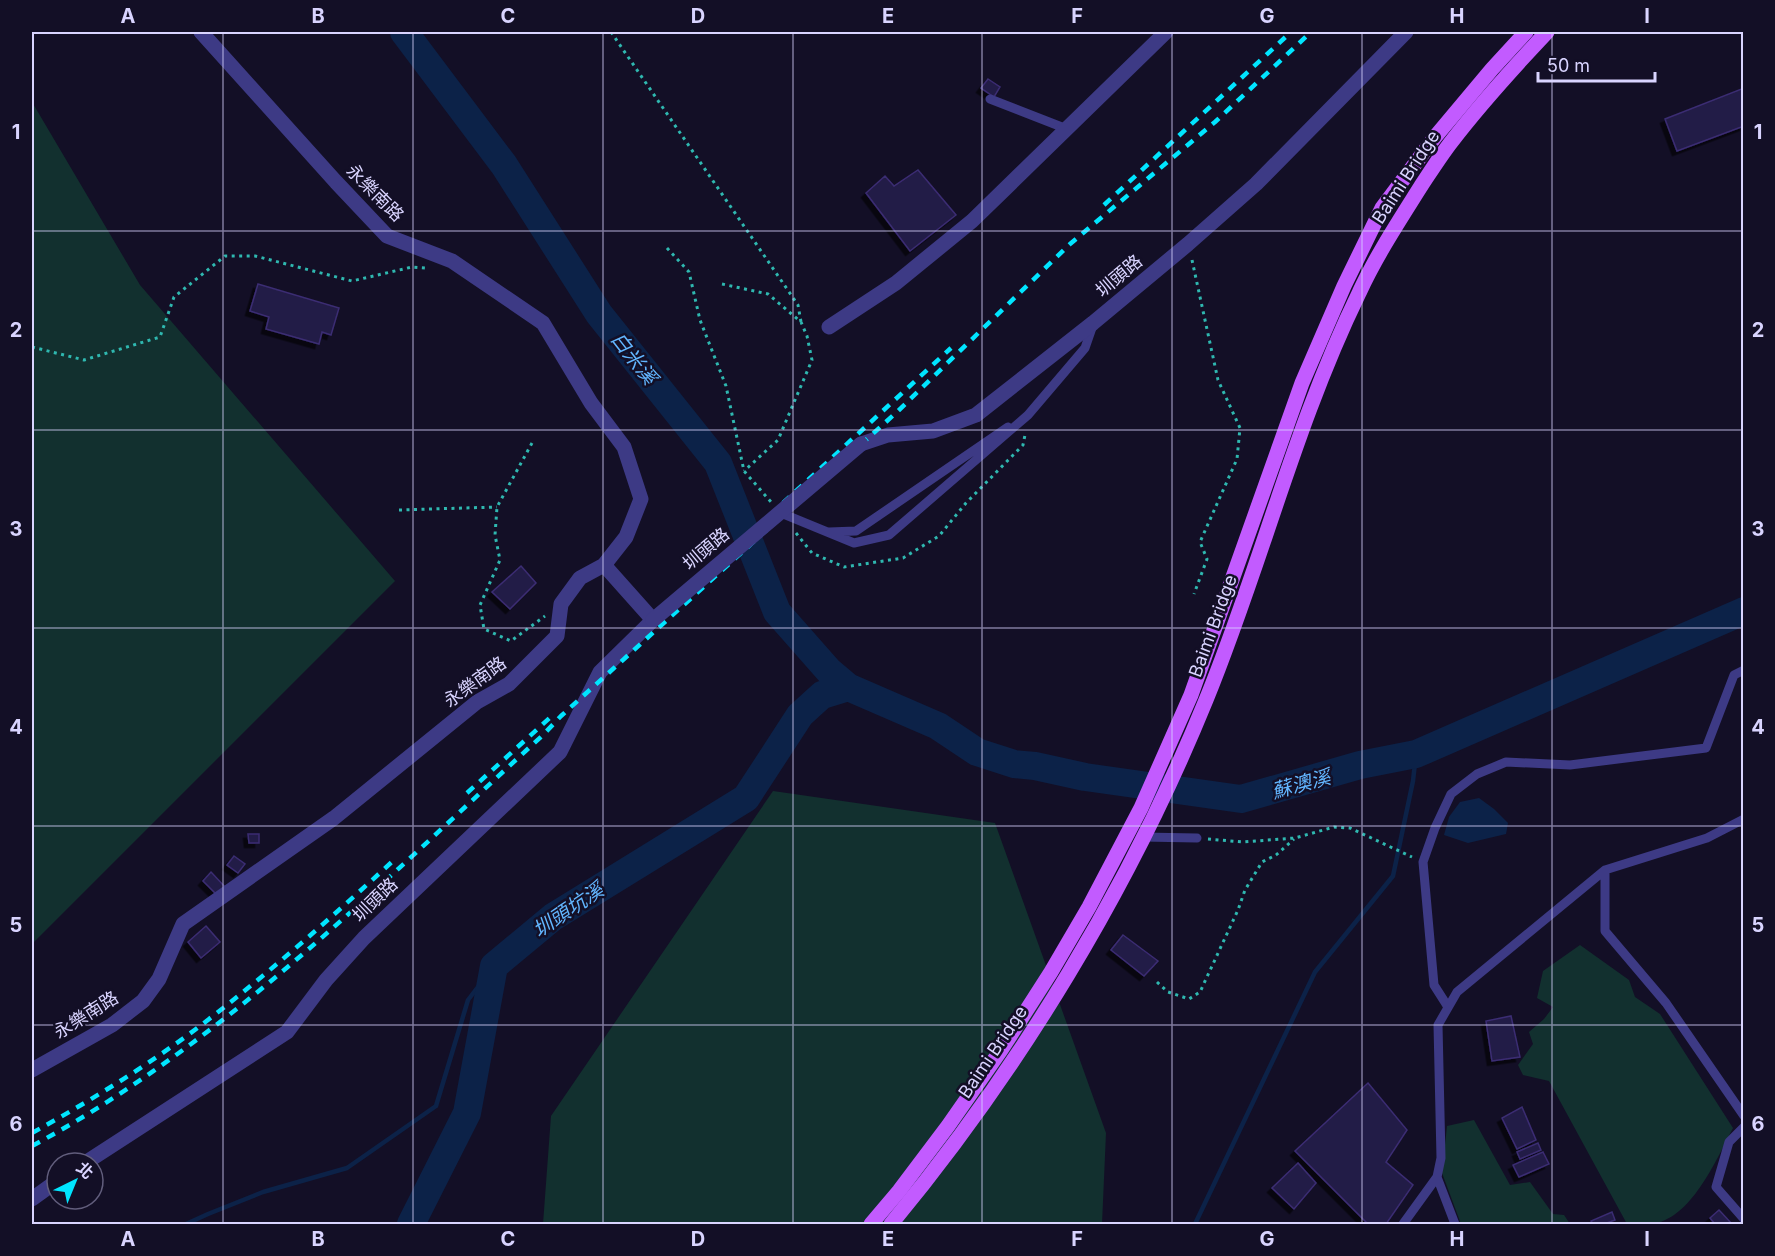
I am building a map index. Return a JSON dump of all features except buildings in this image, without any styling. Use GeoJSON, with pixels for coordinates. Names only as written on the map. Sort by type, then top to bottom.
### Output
{"type":"FeatureCollection","features":[{"type":"Feature","properties":{"kind":"main road","name":"Baimi Bridge"},"geometry":{"type":"LineString","coordinates":[[871,1224],[934,1144],[1001,1050],[1051,972],[1142,807],[1191,695],[1302,383],[1344,286],[1382,208],[1435,137],[1526,32]]}},
{"type":"Feature","properties":{"kind":"main road","name":"Baimi Bridge"},"geometry":{"type":"LineString","coordinates":[[891,1224],[932,1175],[1045,1010],[1091,935],[1156,814],[1206,701],[1244,601],[1317,389],[1359,292],[1401,218],[1450,143],[1503,79],[1547,32]]}},
{"type":"Feature","properties":{"kind":"street","name":"永樂南路"},"geometry":{"type":"LineString","coordinates":[[32,1070],[112,1025],[143,1001],[159,979],[183,924],[334,818],[477,702],[509,684],[557,636],[561,604],[580,578],[604,565],[626,537],[641,499],[624,447],[591,403],[543,323],[452,261],[387,236],[201,32]]}},
{"type":"Feature","properties":{"kind":"street"},"geometry":{"type":"LineString","coordinates":[[829,327],[896,283],[972,221],[1166,32]]}},
{"type":"Feature","properties":{"kind":"street","name":"圳頭路"},"geometry":{"type":"LineString","coordinates":[[104,1151],[287,1032],[326,980],[364,938],[560,752],[600,672],[653,620],[861,444],[888,435],[933,431],[976,415],[1094,323],[1256,184],[1406,32]]}},
{"type":"Feature","properties":{"kind":"street"},"geometry":{"type":"LineString","coordinates":[[604,565],[653,620]]}},
{"type":"Feature","properties":{"kind":"street"},"geometry":{"type":"LineString","coordinates":[[32,1199],[45,1188]]}},
{"type":"Feature","properties":{"kind":"lane"},"geometry":{"type":"LineString","coordinates":[[990,99],[1067,129]]}},
{"type":"Feature","properties":{"kind":"lane"},"geometry":{"type":"LineString","coordinates":[[781,513],[854,543],[889,535],[1028,415],[1085,348],[1094,323]]}},
{"type":"Feature","properties":{"kind":"lane"},"geometry":{"type":"LineString","coordinates":[[825,532],[856,531],[1004,429],[1028,415]]}},
{"type":"Feature","properties":{"kind":"lane"},"geometry":{"type":"LineString","coordinates":[[1448,1008],[1434,985],[1423,862],[1435,828],[1451,794],[1477,774],[1506,762],[1570,765],[1706,748],[1734,675],[1743,670]]}},
{"type":"Feature","properties":{"kind":"lane"},"geometry":{"type":"LineString","coordinates":[[1403,1224],[1422,1201],[1437,1177],[1441,1158],[1438,1024],[1457,992],[1605,870],[1707,838],[1743,819]]}},
{"type":"Feature","properties":{"kind":"lane"},"geometry":{"type":"LineString","coordinates":[[1129,830],[1144,837],[1197,838]]}},
{"type":"Feature","properties":{"kind":"lane"},"geometry":{"type":"LineString","coordinates":[[1605,870],[1605,931],[1666,1003],[1743,1116]]}},
{"type":"Feature","properties":{"kind":"lane"},"geometry":{"type":"LineString","coordinates":[[1743,1127],[1729,1142],[1716,1187],[1743,1219]]}},
{"type":"Feature","properties":{"kind":"lane"},"geometry":{"type":"LineString","coordinates":[[1437,1177],[1455,1224]]}},
{"type":"Feature","properties":{"kind":"path"},"geometry":{"type":"LineString","coordinates":[[611,32],[798,305],[812,360],[778,440],[744,471]]}},
{"type":"Feature","properties":{"kind":"path"},"geometry":{"type":"LineString","coordinates":[[1188,244],[1218,380],[1240,428],[1237,459],[1200,542],[1207,559],[1194,594]]}},
{"type":"Feature","properties":{"kind":"path"},"geometry":{"type":"LineString","coordinates":[[32,347],[84,360],[160,337],[174,297],[225,256],[255,256],[352,281],[412,267],[435,268]]}},
{"type":"Feature","properties":{"kind":"path"},"geometry":{"type":"LineString","coordinates":[[722,284],[768,294],[801,322]]}},
{"type":"Feature","properties":{"kind":"path"},"geometry":{"type":"LineString","coordinates":[[532,443],[496,507],[495,535],[500,560],[480,605],[484,629],[511,641],[561,604]]}},
{"type":"Feature","properties":{"kind":"path"},"geometry":{"type":"LineString","coordinates":[[399,510],[496,507]]}},
{"type":"Feature","properties":{"kind":"path"},"geometry":{"type":"LineString","coordinates":[[1197,838],[1243,842],[1295,838],[1334,827],[1350,828],[1407,855]]}},
{"type":"Feature","properties":{"kind":"path"},"geometry":{"type":"LineString","coordinates":[[1157,982],[1168,992],[1189,999],[1200,992],[1245,890],[1262,862],[1275,855],[1295,838]]}},
{"type":"Feature","properties":{"kind":"green space"},"geometry":{"type":"Polygon","coordinates":[[[32,102],[140,285],[395,581],[32,944],[32,102]]]}},
{"type":"Feature","properties":{"kind":"green space"},"geometry":{"type":"Polygon","coordinates":[[[773,791],[995,823],[1106,1133],[1102,1224],[543,1224],[551,1116],[773,791]]]}},
{"type":"Feature","properties":{"kind":"green space"},"geometry":{"type":"Polygon","coordinates":[[[1580,945],[1629,980],[1635,997],[1660,1014],[1733,1128],[1710,1171],[1690,1200],[1678,1212],[1665,1220],[1651,1224],[1627,1224],[1549,1081],[1523,1075],[1518,1065],[1533,1044],[1529,1032],[1544,1019],[1553,1007],[1537,998],[1543,971],[1580,945]]]}},
{"type":"Feature","properties":{"kind":"green space"},"geometry":{"type":"Polygon","coordinates":[[[1474,1120],[1510,1185],[1530,1182],[1553,1214],[1564,1215],[1570,1224],[1461,1224],[1442,1173],[1447,1126],[1474,1120]]]}},
{"type":"Feature","properties":{"kind":"water"},"geometry":{"type":"Polygon","coordinates":[[[1479,798],[1508,823],[1506,834],[1468,843],[1444,835],[1449,817],[1460,802],[1479,798]]]}},
{"type":"Feature","properties":{"kind":"waterway","name":"蘇澳溪"},"geometry":{"type":"LineString","coordinates":[[404,32],[504,165],[599,314],[718,463],[777,612],[829,671],[848,687],[938,726],[977,752],[1014,764],[1035,766],[1085,777],[1241,799],[1360,765],[1416,754],[1744,611]]}},
{"type":"Feature","properties":{"kind":"waterway","name":"圳頭坑溪"},"geometry":{"type":"LineString","coordinates":[[411,1224],[467,1113],[494,966],[553,917],[746,798],[800,715],[822,695],[848,687]]}},
{"type":"Feature","properties":{"kind":"waterway"},"geometry":{"type":"LineString","coordinates":[[1195,1224],[1315,972],[1393,876],[1413,781],[1416,754]]}},
{"type":"Feature","properties":{"kind":"waterway"},"geometry":{"type":"LineString","coordinates":[[186,1224],[263,1192],[347,1168],[436,1106],[468,1000],[494,966]]}},
{"type":"Feature","properties":{"kind":"railway"},"geometry":{"type":"LineString","coordinates":[[1104,205],[1291,32]]}},
{"type":"Feature","properties":{"kind":"railway"},"geometry":{"type":"LineString","coordinates":[[32,1146],[103,1105],[171,1059],[300,957],[423,847],[561,716],[898,411],[1070,244],[1215,122],[1311,32]]}},
{"type":"Feature","properties":{"kind":"railway"},"geometry":{"type":"LineString","coordinates":[[783,503],[951,348]]}},
{"type":"Feature","properties":{"kind":"railway"},"geometry":{"type":"LineString","coordinates":[[467,793],[554,714]]}},
{"type":"Feature","properties":{"kind":"railway"},"geometry":{"type":"LineString","coordinates":[[32,1133],[118,1082],[200,1026],[299,945],[394,860]]}},
{"type":"Feature","properties":{"kind":"water label","name":"白米溪"},"geometry":{"type":"Point","coordinates":[634,358]}}]}
